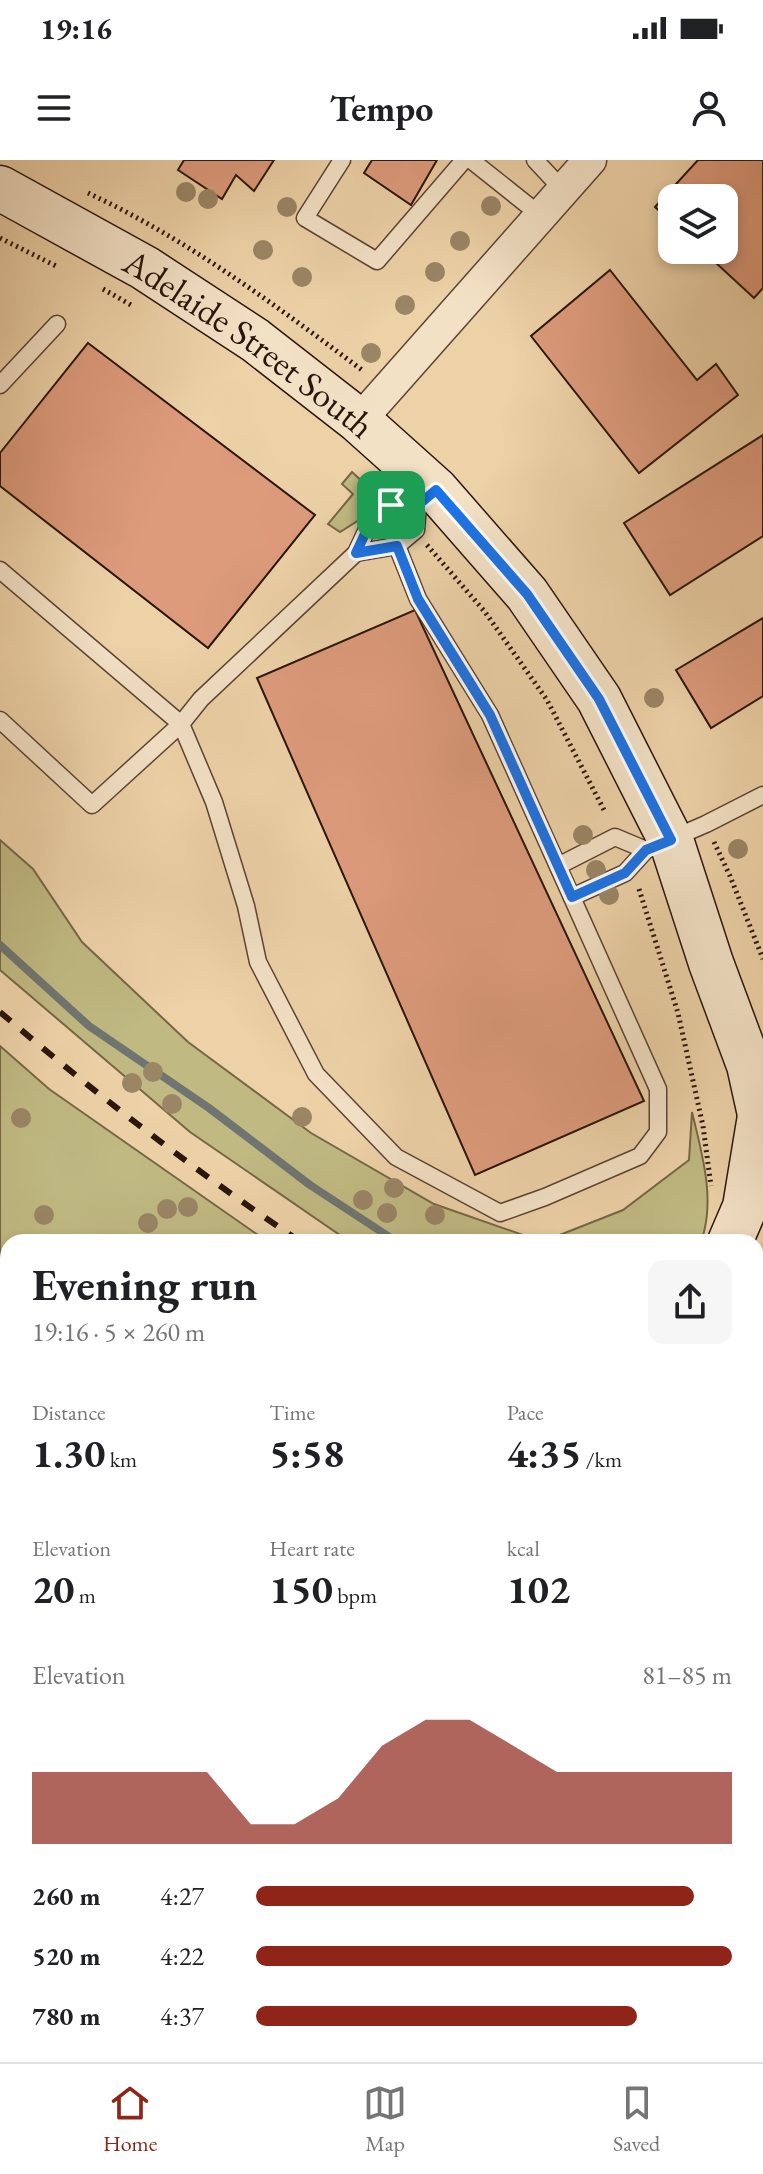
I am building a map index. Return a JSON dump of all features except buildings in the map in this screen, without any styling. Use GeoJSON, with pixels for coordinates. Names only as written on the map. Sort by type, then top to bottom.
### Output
{"type":"FeatureCollection","features":[{"type":"Feature","properties":{"kind":"main road","name":"Adelaide Street South"},"geometry":{"type":"LineString","coordinates":[[0,188],[145,268],[255,340],[359,421],[427,497],[527,594],[599,699],[658,845],[711,963],[749,1065],[762,1122]]}},
{"type":"Feature","properties":{"kind":"main road"},"geometry":{"type":"LineString","coordinates":[[733,1234],[745,1207],[762,1122]]}},
{"type":"Feature","properties":{"kind":"street"},"geometry":{"type":"LineString","coordinates":[[359,421],[590,160]]}},
{"type":"Feature","properties":{"kind":"lane"},"geometry":{"type":"LineString","coordinates":[[342,160],[305,218],[377,261],[464,160]]}},
{"type":"Feature","properties":{"kind":"lane"},"geometry":{"type":"LineString","coordinates":[[471,160],[540,215]]}},
{"type":"Feature","properties":{"kind":"lane"},"geometry":{"type":"LineString","coordinates":[[535,160],[563,190]]}},
{"type":"Feature","properties":{"kind":"lane"},"geometry":{"type":"LineString","coordinates":[[0,385],[57,324]]}},
{"type":"Feature","properties":{"kind":"lane"},"geometry":{"type":"LineString","coordinates":[[356,553],[397,546],[416,530],[427,497]]}},
{"type":"Feature","properties":{"kind":"lane"},"geometry":{"type":"LineString","coordinates":[[0,720],[92,805],[181,724],[201,699],[356,553],[370,523],[391,505],[427,497]]}},
{"type":"Feature","properties":{"kind":"lane"},"geometry":{"type":"LineString","coordinates":[[0,570],[181,724],[214,802],[246,906],[258,962],[316,1074],[396,1157],[500,1213],[640,1156],[658,1132],[658,1089],[490,715],[418,599],[397,546]]}},
{"type":"Feature","properties":{"kind":"lane"},"geometry":{"type":"LineString","coordinates":[[572,897],[625,873],[658,845],[763,795]]}},
{"type":"Feature","properties":{"kind":"lane"},"geometry":{"type":"LineString","coordinates":[[558,866],[615,837],[658,845]]}},
{"type":"Feature","properties":{"kind":"path"},"geometry":{"type":"LineString","coordinates":[[0,238],[56,266]]}},
{"type":"Feature","properties":{"kind":"path"},"geometry":{"type":"LineString","coordinates":[[103,289],[138,308]]}},
{"type":"Feature","properties":{"kind":"path"},"geometry":{"type":"LineString","coordinates":[[424,541],[485,612],[547,700],[604,810]]}},
{"type":"Feature","properties":{"kind":"path"},"geometry":{"type":"LineString","coordinates":[[639,889],[678,1013],[703,1126],[713,1201]]}},
{"type":"Feature","properties":{"kind":"shaded area"},"geometry":{"type":"Polygon","coordinates":[[[352,472],[379,497],[370,513],[340,532],[328,524],[353,494],[342,484],[352,472]]]}},
{"type":"Feature","properties":{"kind":"shaded area"},"geometry":{"type":"Polygon","coordinates":[[[0,840],[33,869],[82,942],[188,1042],[311,1133],[434,1204],[520,1234],[338,1234],[190,1132],[0,970],[0,840]]]}},
{"type":"Feature","properties":{"kind":"shaded area"},"geometry":{"type":"Polygon","coordinates":[[[0,1046],[49,1089],[257,1234],[0,1234],[0,1046]]]}},
{"type":"Feature","properties":{"kind":"shaded area"},"geometry":{"type":"Polygon","coordinates":[[[692,1112],[707,1193],[703,1234],[562,1234],[623,1210],[689,1160],[692,1112]]]}},
{"type":"Feature","properties":{"kind":"waterway"},"geometry":{"type":"LineString","coordinates":[[0,945],[89,1026],[209,1108],[310,1185],[385,1234]]}},
{"type":"Feature","properties":{"kind":"railway"},"geometry":{"type":"LineString","coordinates":[[0,1012],[147,1132],[289,1234]]}},
{"type":"Feature","properties":{"kind":"route"},"geometry":{"type":"LineString","coordinates":[[436,490],[527,594],[599,699],[671,840],[646,850],[625,873],[572,897],[490,715],[418,599],[397,546],[356,553],[370,523],[391,505],[418,505],[436,490]]}}]}
